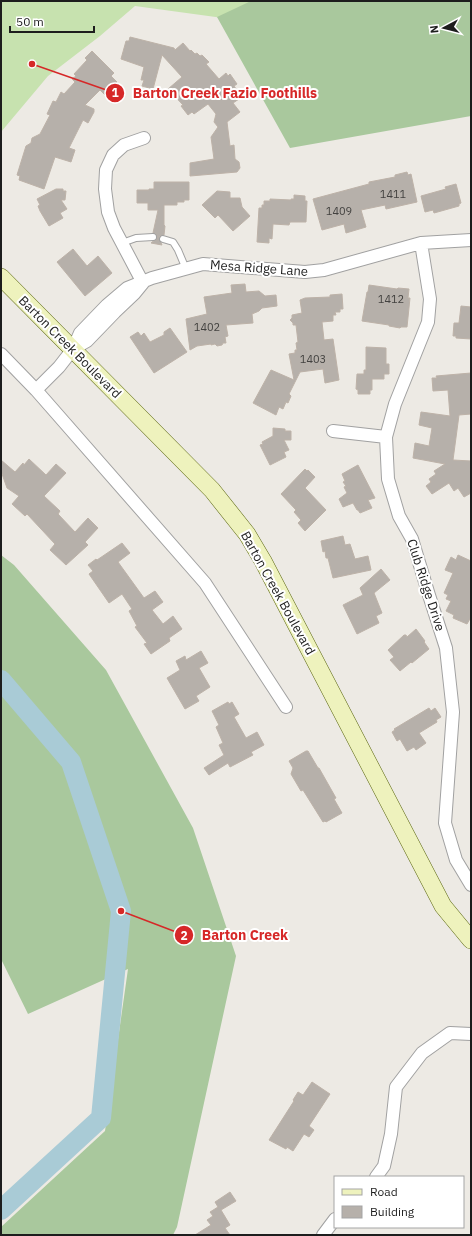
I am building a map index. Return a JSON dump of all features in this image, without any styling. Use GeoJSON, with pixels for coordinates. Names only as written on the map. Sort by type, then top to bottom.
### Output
{"type":"FeatureCollection","features":[{"type":"Feature","properties":{"kind":"street"},"geometry":{"type":"LineString","coordinates":[[143,283],[114,228],[108,212],[105,189],[106,170],[113,155],[124,145],[144,138]]}},
{"type":"Feature","properties":{"kind":"street","name":"Mesa Ridge Lane"},"geometry":{"type":"LineString","coordinates":[[36,390],[59,367],[73,349],[87,341],[143,283],[152,278],[203,264],[304,272],[324,270],[420,243],[471,240]]}},
{"type":"Feature","properties":{"kind":"street","name":"Club Ridge Drive"},"geometry":{"type":"LineString","coordinates":[[420,243],[430,299],[428,322],[395,404],[386,437],[388,479],[399,516],[412,539],[446,648],[453,712],[445,823],[456,860],[471,885]]}},
{"type":"Feature","properties":{"kind":"street","name":"Barton Creek Boulevard"},"geometry":{"type":"LineString","coordinates":[[1,277],[212,490],[247,534],[263,561],[443,906],[471,940]]}},
{"type":"Feature","properties":{"kind":"street"},"geometry":{"type":"LineString","coordinates":[[1,354],[36,390],[205,584],[286,707]]}},
{"type":"Feature","properties":{"kind":"street"},"geometry":{"type":"LineString","coordinates":[[333,431],[386,437]]}},
{"type":"Feature","properties":{"kind":"street"},"geometry":{"type":"LineString","coordinates":[[377,1176],[384,1166],[391,1134],[396,1087],[422,1053],[450,1033],[471,1034]]}},
{"type":"Feature","properties":{"kind":"street"},"geometry":{"type":"LineString","coordinates":[[323,1235],[334,1220]]}},
{"type":"Feature","properties":{"kind":"lane"},"geometry":{"type":"LineString","coordinates":[[122,243],[140,238],[152,237]]}},
{"type":"Feature","properties":{"kind":"lane"},"geometry":{"type":"LineString","coordinates":[[163,239],[173,242],[186,269]]}},
{"type":"Feature","properties":{"kind":"green space"},"geometry":{"type":"Polygon","coordinates":[[[1,1],[471,1],[471,52],[135,6],[100,36],[48,76],[1,132],[1,1]]]}},
{"type":"Feature","properties":{"kind":"green space"},"geometry":{"type":"Polygon","coordinates":[[[251,1],[471,1],[471,116],[290,148],[217,17],[251,1]]]}},
{"type":"Feature","properties":{"kind":"green space"},"geometry":{"type":"Polygon","coordinates":[[[1,555],[14,565],[106,670],[193,828],[236,956],[177,1227],[173,1235],[1,1235],[1,1227],[105,1131],[128,969],[28,1014],[1,959],[1,555]]]}},
{"type":"Feature","properties":{"kind":"building"},"geometry":{"type":"Polygon","coordinates":[[[130,37],[174,48],[175,50],[183,43],[190,51],[191,50],[195,54],[197,53],[200,56],[202,55],[209,62],[206,64],[219,79],[226,73],[228,76],[230,74],[237,84],[234,86],[242,97],[233,103],[240,112],[227,122],[230,146],[234,145],[235,159],[239,162],[240,168],[237,172],[190,176],[190,163],[214,159],[211,137],[218,127],[214,122],[216,114],[208,104],[194,114],[192,112],[188,115],[181,106],[183,105],[168,89],[182,77],[162,55],[153,89],[142,86],[144,80],[141,80],[144,67],[121,59],[126,41],[129,41],[130,37]]]}},
{"type":"Feature","properties":{"kind":"building"},"geometry":{"type":"Polygon","coordinates":[[[92,51],[114,73],[111,76],[117,82],[114,84],[120,90],[110,100],[100,90],[85,105],[94,109],[94,112],[88,123],[83,120],[69,148],[75,150],[71,162],[55,157],[44,189],[19,180],[20,176],[17,175],[26,146],[31,143],[32,138],[40,134],[50,115],[47,114],[53,101],[56,102],[61,92],[64,94],[75,82],[72,79],[76,76],[74,74],[87,60],[85,58],[92,51]]]}},
{"type":"Feature","properties":{"kind":"building"},"geometry":{"type":"Polygon","coordinates":[[[407,172],[408,175],[411,174],[417,202],[386,209],[385,205],[361,210],[366,227],[346,233],[344,224],[322,230],[313,199],[369,184],[369,182],[395,177],[395,175],[407,172]]]}},
{"type":"Feature","properties":{"kind":"building"},"geometry":{"type":"Polygon","coordinates":[[[154,182],[189,182],[189,200],[177,202],[177,205],[164,205],[164,235],[160,236],[159,238],[162,245],[151,243],[156,240],[157,237],[156,234],[153,233],[158,210],[148,210],[148,203],[137,203],[137,190],[154,189],[154,182]]]}},
{"type":"Feature","properties":{"kind":"building"},"geometry":{"type":"Polygon","coordinates":[[[456,184],[461,203],[459,206],[434,213],[433,210],[425,212],[421,196],[446,189],[445,187],[456,184]]]}},
{"type":"Feature","properties":{"kind":"building"},"geometry":{"type":"Polygon","coordinates":[[[56,189],[63,189],[63,191],[66,191],[65,200],[61,200],[67,209],[60,213],[63,218],[49,226],[40,211],[38,206],[40,205],[37,199],[56,189]]]}},
{"type":"Feature","properties":{"kind":"building"},"geometry":{"type":"Polygon","coordinates":[[[217,191],[230,192],[230,198],[240,198],[242,207],[250,216],[233,231],[218,215],[215,218],[202,205],[217,191]]]}},
{"type":"Feature","properties":{"kind":"building"},"geometry":{"type":"Polygon","coordinates":[[[294,195],[305,196],[305,201],[307,201],[306,222],[290,222],[289,225],[273,224],[272,239],[269,238],[269,243],[257,242],[259,208],[262,208],[264,201],[270,201],[270,199],[291,200],[294,199],[294,195]]]}},
{"type":"Feature","properties":{"kind":"building"},"geometry":{"type":"Polygon","coordinates":[[[73,249],[87,266],[98,256],[112,273],[85,296],[57,262],[73,249]]]}},
{"type":"Feature","properties":{"kind":"building"},"geometry":{"type":"Polygon","coordinates":[[[245,284],[246,292],[259,291],[265,296],[276,295],[277,306],[262,308],[252,314],[253,323],[226,325],[228,336],[225,337],[226,343],[217,346],[215,344],[211,344],[197,346],[190,350],[186,319],[207,314],[204,297],[232,293],[231,285],[245,284]]]}},
{"type":"Feature","properties":{"kind":"building"},"geometry":{"type":"Polygon","coordinates":[[[369,285],[409,289],[408,298],[410,298],[407,327],[400,328],[362,321],[369,285]]]}},
{"type":"Feature","properties":{"kind":"building"},"geometry":{"type":"Polygon","coordinates":[[[342,294],[343,309],[340,309],[340,312],[335,312],[336,315],[333,315],[333,321],[322,322],[324,340],[333,339],[339,380],[325,383],[323,369],[300,372],[289,394],[291,396],[288,403],[286,402],[283,409],[279,407],[276,415],[253,403],[271,370],[294,380],[289,354],[295,353],[295,350],[297,350],[296,343],[298,342],[296,325],[293,325],[290,320],[292,315],[302,313],[300,300],[305,298],[330,297],[330,295],[342,294]]]}},
{"type":"Feature","properties":{"kind":"building"},"geometry":{"type":"Polygon","coordinates":[[[461,306],[471,307],[471,339],[456,338],[456,336],[453,336],[454,323],[459,323],[461,306]]]}},
{"type":"Feature","properties":{"kind":"building"},"geometry":{"type":"Polygon","coordinates":[[[170,328],[187,352],[154,373],[130,337],[138,332],[141,336],[144,333],[150,342],[164,335],[164,332],[170,328]]]}},
{"type":"Feature","properties":{"kind":"building"},"geometry":{"type":"Polygon","coordinates":[[[366,347],[386,348],[386,364],[389,364],[389,374],[384,374],[384,379],[372,379],[372,390],[370,390],[370,394],[358,394],[358,390],[356,389],[357,374],[364,374],[364,370],[366,370],[366,347]]]}},
{"type":"Feature","properties":{"kind":"building"},"geometry":{"type":"Polygon","coordinates":[[[471,373],[471,414],[459,415],[453,460],[471,461],[471,493],[464,497],[458,488],[454,491],[449,483],[432,494],[426,486],[431,482],[429,479],[436,474],[434,471],[445,464],[413,458],[415,443],[429,446],[432,428],[419,425],[421,412],[450,416],[448,390],[433,391],[432,378],[437,378],[436,376],[471,373]]]}},
{"type":"Feature","properties":{"kind":"building"},"geometry":{"type":"Polygon","coordinates":[[[273,428],[291,431],[291,440],[284,440],[289,450],[284,452],[286,457],[270,465],[260,445],[263,444],[262,442],[273,436],[273,428]]]}},
{"type":"Feature","properties":{"kind":"building"},"geometry":{"type":"Polygon","coordinates":[[[29,459],[46,475],[56,464],[66,473],[44,496],[60,511],[58,514],[75,532],[88,518],[98,528],[85,542],[88,545],[66,565],[50,550],[55,544],[27,514],[25,516],[12,504],[19,496],[7,488],[1,471],[1,460],[15,472],[29,459]]]}},
{"type":"Feature","properties":{"kind":"building"},"geometry":{"type":"Polygon","coordinates":[[[358,465],[375,498],[368,500],[372,508],[360,513],[353,503],[343,507],[339,499],[347,493],[344,487],[346,486],[343,482],[345,481],[342,474],[358,465]]]}},
{"type":"Feature","properties":{"kind":"building"},"geometry":{"type":"Polygon","coordinates":[[[305,469],[315,477],[305,488],[326,510],[305,531],[298,523],[301,520],[294,512],[296,510],[281,494],[305,469]]]}},
{"type":"Feature","properties":{"kind":"building"},"geometry":{"type":"Polygon","coordinates":[[[343,536],[345,545],[350,544],[355,559],[368,556],[371,570],[333,578],[328,558],[326,558],[325,551],[323,552],[321,541],[343,536]]]}},
{"type":"Feature","properties":{"kind":"building"},"geometry":{"type":"Polygon","coordinates":[[[122,543],[130,553],[118,562],[144,598],[155,591],[163,602],[152,610],[163,624],[173,616],[182,629],[169,638],[170,641],[151,654],[144,644],[147,643],[135,627],[137,626],[129,611],[132,609],[122,594],[109,603],[89,574],[93,571],[88,565],[122,543]]]}},
{"type":"Feature","properties":{"kind":"building"},"geometry":{"type":"Polygon","coordinates":[[[458,555],[471,561],[471,617],[467,624],[453,618],[454,615],[446,611],[451,601],[446,599],[448,595],[444,593],[453,573],[445,570],[451,557],[456,560],[458,555]]]}},
{"type":"Feature","properties":{"kind":"building"},"geometry":{"type":"Polygon","coordinates":[[[381,569],[390,580],[374,593],[382,613],[376,616],[379,623],[357,634],[343,605],[363,595],[360,588],[381,569]]]}},
{"type":"Feature","properties":{"kind":"building"},"geometry":{"type":"Polygon","coordinates":[[[416,629],[429,649],[400,671],[390,660],[394,657],[388,650],[404,635],[407,637],[416,629]]]}},
{"type":"Feature","properties":{"kind":"building"},"geometry":{"type":"Polygon","coordinates":[[[201,651],[208,663],[199,668],[210,687],[196,696],[199,701],[185,709],[167,678],[180,670],[176,661],[185,656],[186,660],[201,651]]]}},
{"type":"Feature","properties":{"kind":"building"},"geometry":{"type":"Polygon","coordinates":[[[228,702],[229,704],[232,702],[239,714],[234,717],[246,738],[257,732],[264,745],[251,752],[253,755],[230,767],[228,763],[209,775],[204,768],[224,755],[219,745],[223,743],[216,727],[219,725],[212,711],[228,702]]]}},
{"type":"Feature","properties":{"kind":"building"},"geometry":{"type":"Polygon","coordinates":[[[429,708],[431,711],[435,708],[441,717],[436,720],[437,722],[419,733],[426,743],[416,750],[414,747],[407,751],[400,739],[397,741],[392,732],[395,730],[394,729],[429,708]]]}},
{"type":"Feature","properties":{"kind":"building"},"geometry":{"type":"Polygon","coordinates":[[[308,751],[319,768],[336,798],[334,799],[342,813],[326,822],[323,822],[291,774],[293,768],[289,761],[308,751]]]}},
{"type":"Feature","properties":{"kind":"building"},"geometry":{"type":"Polygon","coordinates":[[[312,1082],[330,1094],[309,1126],[314,1130],[309,1137],[304,1134],[293,1151],[269,1140],[294,1101],[293,1100],[298,1092],[303,1095],[312,1082]]]}},
{"type":"Feature","properties":{"kind":"building"},"geometry":{"type":"Polygon","coordinates":[[[230,1192],[236,1201],[221,1210],[230,1225],[225,1228],[230,1235],[195,1235],[211,1225],[207,1220],[213,1216],[210,1212],[218,1207],[215,1202],[230,1192]]]}},
{"type":"Feature","properties":{"kind":"waterway"},"geometry":{"type":"LineString","coordinates":[[1,680],[71,762],[121,911],[101,1118],[1,1210]]}},
{"type":"Feature","properties":{"kind":"place","name":"Barton Creek Fazio Foothills"},"geometry":{"type":"Point","coordinates":[32,64]}},
{"type":"Feature","properties":{"kind":"place","name":"Barton Creek"},"geometry":{"type":"Point","coordinates":[121,911]}}]}
